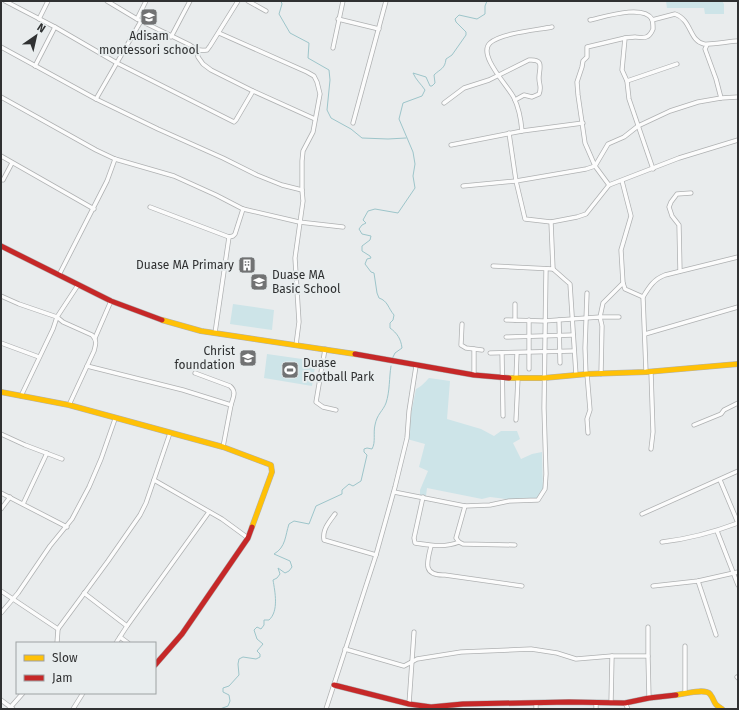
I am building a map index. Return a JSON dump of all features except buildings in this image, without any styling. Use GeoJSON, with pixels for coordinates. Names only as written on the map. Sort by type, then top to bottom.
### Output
{"type":"FeatureCollection","features":[{"type":"Feature","properties":{"kind":"street"},"geometry":{"type":"LineString","coordinates":[[5,1],[55,27],[117,63],[234,122],[253,92]]}},
{"type":"Feature","properties":{"kind":"street"},"geometry":{"type":"LineString","coordinates":[[39,19],[48,1]]}},
{"type":"Feature","properties":{"kind":"street"},"geometry":{"type":"LineString","coordinates":[[107,1],[139,20],[190,45],[197,50],[207,50],[238,1]]}},
{"type":"Feature","properties":{"kind":"street"},"geometry":{"type":"LineString","coordinates":[[96,99],[117,63],[139,20],[146,1]]}},
{"type":"Feature","properties":{"kind":"street"},"geometry":{"type":"LineString","coordinates":[[171,37],[190,1]]}},
{"type":"Feature","properties":{"kind":"street"},"geometry":{"type":"LineString","coordinates":[[248,1],[266,11]]}},
{"type":"Feature","properties":{"kind":"street"},"geometry":{"type":"LineString","coordinates":[[333,48],[343,1]]}},
{"type":"Feature","properties":{"kind":"street"},"geometry":{"type":"LineString","coordinates":[[353,123],[386,1]]}},
{"type":"Feature","properties":{"kind":"street"},"geometry":{"type":"LineString","coordinates":[[590,20],[629,12],[640,12],[646,14],[652,20],[653,29],[647,37],[640,39],[634,37],[625,38],[587,47],[587,57],[583,61],[577,82],[585,143],[595,166],[609,186]]}},
{"type":"Feature","properties":{"kind":"street"},"geometry":{"type":"LineString","coordinates":[[652,20],[675,14],[688,25],[693,36],[705,49],[721,98]]}},
{"type":"Feature","properties":{"kind":"street"},"geometry":{"type":"LineString","coordinates":[[338,19],[378,28]]}},
{"type":"Feature","properties":{"kind":"street"},"geometry":{"type":"LineString","coordinates":[[35,66],[55,27]]}},
{"type":"Feature","properties":{"kind":"street"},"geometry":{"type":"LineString","coordinates":[[522,131],[515,100],[506,85],[498,76],[486,52],[490,43],[502,37],[552,27]]}},
{"type":"Feature","properties":{"kind":"street"},"geometry":{"type":"LineString","coordinates":[[218,33],[314,76],[317,82],[320,94],[313,132],[303,151],[302,161],[303,201],[295,258],[299,322],[296,345]]}},
{"type":"Feature","properties":{"kind":"street"},"geometry":{"type":"LineString","coordinates":[[625,38],[622,70],[627,81],[629,99],[653,169]]}},
{"type":"Feature","properties":{"kind":"street"},"geometry":{"type":"LineString","coordinates":[[702,44],[707,45],[738,41]]}},
{"type":"Feature","properties":{"kind":"street"},"geometry":{"type":"LineString","coordinates":[[705,49],[707,45]]}},
{"type":"Feature","properties":{"kind":"street"},"geometry":{"type":"LineString","coordinates":[[1,47],[96,99],[256,175],[282,185],[302,190]]}},
{"type":"Feature","properties":{"kind":"street"},"geometry":{"type":"LineString","coordinates":[[197,50],[198,57],[203,64],[211,70],[253,92],[315,119]]}},
{"type":"Feature","properties":{"kind":"street"},"geometry":{"type":"LineString","coordinates":[[444,103],[464,88],[498,76],[529,60],[534,60],[540,63],[539,79],[541,88],[539,94],[532,97],[524,95],[515,100]]}},
{"type":"Feature","properties":{"kind":"street"},"geometry":{"type":"LineString","coordinates":[[627,81],[677,64]]}},
{"type":"Feature","properties":{"kind":"street"},"geometry":{"type":"LineString","coordinates":[[1,97],[115,159],[181,179],[243,209],[299,222],[343,227]]}},
{"type":"Feature","properties":{"kind":"street"},"geometry":{"type":"LineString","coordinates":[[463,186],[516,181],[586,169],[595,166],[608,144],[624,137],[638,126],[670,111],[698,102],[738,97]]}},
{"type":"Feature","properties":{"kind":"street"},"geometry":{"type":"LineString","coordinates":[[451,145],[509,133],[583,123]]}},
{"type":"Feature","properties":{"kind":"street"},"geometry":{"type":"LineString","coordinates":[[509,133],[516,181],[525,219],[551,222],[586,214],[609,186],[679,158],[738,140]]}},
{"type":"Feature","properties":{"kind":"street"},"geometry":{"type":"LineString","coordinates":[[1,156],[94,208]]}},
{"type":"Feature","properties":{"kind":"street"},"geometry":{"type":"LineString","coordinates":[[59,275],[94,208],[107,181],[115,159]]}},
{"type":"Feature","properties":{"kind":"street"},"geometry":{"type":"LineString","coordinates":[[3,180],[12,163]]}},
{"type":"Feature","properties":{"kind":"street"},"geometry":{"type":"LineString","coordinates":[[622,181],[632,216],[621,250],[623,283],[625,289],[643,297]]}},
{"type":"Feature","properties":{"kind":"street"},"geometry":{"type":"LineString","coordinates":[[680,271],[679,225],[672,216],[669,207],[677,194],[691,193]]}},
{"type":"Feature","properties":{"kind":"street"},"geometry":{"type":"LineString","coordinates":[[150,207],[229,236],[233,236],[235,234],[243,209]]}},
{"type":"Feature","properties":{"kind":"street"},"geometry":{"type":"LineString","coordinates":[[551,222],[553,268]]}},
{"type":"Feature","properties":{"kind":"street"},"geometry":{"type":"LineString","coordinates":[[215,333],[229,236]]}},
{"type":"Feature","properties":{"kind":"street"},"geometry":{"type":"LineString","coordinates":[[1,246],[111,301],[168,322],[215,333],[325,349],[416,366],[504,378],[544,378],[586,374],[649,372],[738,364]]}},
{"type":"Feature","properties":{"kind":"street"},"geometry":{"type":"LineString","coordinates":[[651,449],[653,432],[643,297],[657,278],[738,257]]}},
{"type":"Feature","properties":{"kind":"street"},"geometry":{"type":"LineString","coordinates":[[493,266],[553,268],[570,284],[576,375]]}},
{"type":"Feature","properties":{"kind":"street"},"geometry":{"type":"LineString","coordinates":[[394,492],[465,506],[490,505],[509,501],[538,500],[543,494],[545,489],[546,474],[544,321],[546,268]]}},
{"type":"Feature","properties":{"kind":"street"},"geometry":{"type":"LineString","coordinates":[[601,374],[600,317],[603,303],[623,283]]}},
{"type":"Feature","properties":{"kind":"street"},"geometry":{"type":"LineString","coordinates":[[21,396],[57,317],[78,285]]}},
{"type":"Feature","properties":{"kind":"street"},"geometry":{"type":"LineString","coordinates":[[587,293],[585,348],[590,410],[587,419],[588,433]]}},
{"type":"Feature","properties":{"kind":"street"},"geometry":{"type":"LineString","coordinates":[[1,296],[57,317],[63,322],[92,335],[95,338]]}},
{"type":"Feature","properties":{"kind":"street"},"geometry":{"type":"LineString","coordinates":[[69,406],[94,351],[96,343],[95,338],[111,301]]}},
{"type":"Feature","properties":{"kind":"street"},"geometry":{"type":"LineString","coordinates":[[515,304],[515,320]]}},
{"type":"Feature","properties":{"kind":"street"},"geometry":{"type":"LineString","coordinates":[[645,334],[738,307]]}},
{"type":"Feature","properties":{"kind":"street"},"geometry":{"type":"LineString","coordinates":[[506,320],[544,321],[619,317]]}},
{"type":"Feature","properties":{"kind":"street"},"geometry":{"type":"LineString","coordinates":[[529,320],[529,369]]}},
{"type":"Feature","properties":{"kind":"street"},"geometry":{"type":"LineString","coordinates":[[559,320],[560,363]]}},
{"type":"Feature","properties":{"kind":"street"},"geometry":{"type":"LineString","coordinates":[[462,324],[461,345],[466,348],[482,350]]}},
{"type":"Feature","properties":{"kind":"street"},"geometry":{"type":"LineString","coordinates":[[506,337],[573,335]]}},
{"type":"Feature","properties":{"kind":"street"},"geometry":{"type":"LineString","coordinates":[[1,343],[39,357]]}},
{"type":"Feature","properties":{"kind":"street"},"geometry":{"type":"LineString","coordinates":[[325,349],[316,402],[322,407],[336,410]]}},
{"type":"Feature","properties":{"kind":"street"},"geometry":{"type":"LineString","coordinates":[[474,349],[474,375]]}},
{"type":"Feature","properties":{"kind":"street"},"geometry":{"type":"LineString","coordinates":[[490,353],[574,351]]}},
{"type":"Feature","properties":{"kind":"street"},"geometry":{"type":"LineString","coordinates":[[502,353],[504,378],[504,416]]}},
{"type":"Feature","properties":{"kind":"street"},"geometry":{"type":"LineString","coordinates":[[516,420],[517,353]]}},
{"type":"Feature","properties":{"kind":"street"},"geometry":{"type":"LineString","coordinates":[[87,366],[177,388],[231,405]]}},
{"type":"Feature","properties":{"kind":"street"},"geometry":{"type":"LineString","coordinates":[[326,709],[376,555],[394,492],[406,438],[416,366]]}},
{"type":"Feature","properties":{"kind":"street"},"geometry":{"type":"LineString","coordinates":[[195,373],[233,389],[234,393],[223,447]]}},
{"type":"Feature","properties":{"kind":"street"},"geometry":{"type":"LineString","coordinates":[[1,392],[69,406],[223,447],[271,465],[272,472],[248,538],[182,634],[156,664]]}},
{"type":"Feature","properties":{"kind":"street"},"geometry":{"type":"LineString","coordinates":[[694,425],[721,414],[724,410],[738,403]]}},
{"type":"Feature","properties":{"kind":"street"},"geometry":{"type":"LineString","coordinates":[[1,613],[18,593],[50,546],[67,527],[89,486],[101,459],[115,419]]}},
{"type":"Feature","properties":{"kind":"street"},"geometry":{"type":"LineString","coordinates":[[57,642],[58,629],[140,515],[146,503],[170,433]]}},
{"type":"Feature","properties":{"kind":"street"},"geometry":{"type":"LineString","coordinates":[[1,434],[62,459]]}},
{"type":"Feature","properties":{"kind":"street"},"geometry":{"type":"LineString","coordinates":[[24,504],[47,453]]}},
{"type":"Feature","properties":{"kind":"street"},"geometry":{"type":"LineString","coordinates":[[642,514],[738,471]]}},
{"type":"Feature","properties":{"kind":"street"},"geometry":{"type":"LineString","coordinates":[[154,480],[209,512],[248,538]]}},
{"type":"Feature","properties":{"kind":"street"},"geometry":{"type":"LineString","coordinates":[[662,542],[682,540],[691,536],[717,531],[738,523],[720,480]]}},
{"type":"Feature","properties":{"kind":"street"},"geometry":{"type":"LineString","coordinates":[[1,492],[67,527]]}},
{"type":"Feature","properties":{"kind":"street"},"geometry":{"type":"LineString","coordinates":[[1,509],[10,497]]}},
{"type":"Feature","properties":{"kind":"street"},"geometry":{"type":"LineString","coordinates":[[423,497],[414,541],[415,543],[431,546],[452,545],[459,542]]}},
{"type":"Feature","properties":{"kind":"street"},"geometry":{"type":"LineString","coordinates":[[465,506],[456,538],[459,542],[463,544],[515,545]]}},
{"type":"Feature","properties":{"kind":"street"},"geometry":{"type":"LineString","coordinates":[[117,642],[209,512]]}},
{"type":"Feature","properties":{"kind":"street"},"geometry":{"type":"LineString","coordinates":[[335,514],[323,533],[324,540],[376,555]]}},
{"type":"Feature","properties":{"kind":"street"},"geometry":{"type":"LineString","coordinates":[[717,531],[738,585]]}},
{"type":"Feature","properties":{"kind":"street"},"geometry":{"type":"LineString","coordinates":[[431,546],[427,563],[432,574],[437,576],[445,575],[522,586]]}},
{"type":"Feature","properties":{"kind":"street"},"geometry":{"type":"LineString","coordinates":[[653,586],[698,581],[738,572]]}},
{"type":"Feature","properties":{"kind":"street"},"geometry":{"type":"LineString","coordinates":[[698,581],[716,635]]}},
{"type":"Feature","properties":{"kind":"street"},"geometry":{"type":"LineString","coordinates":[[1,590],[12,599],[58,629]]}},
{"type":"Feature","properties":{"kind":"street"},"geometry":{"type":"LineString","coordinates":[[84,593],[127,626]]}},
{"type":"Feature","properties":{"kind":"street"},"geometry":{"type":"LineString","coordinates":[[648,627],[649,698]]}},
{"type":"Feature","properties":{"kind":"street"},"geometry":{"type":"LineString","coordinates":[[409,704],[414,632]]}},
{"type":"Feature","properties":{"kind":"street"},"geometry":{"type":"LineString","coordinates":[[120,637],[127,642]]}},
{"type":"Feature","properties":{"kind":"street"},"geometry":{"type":"LineString","coordinates":[[685,646],[685,693]]}},
{"type":"Feature","properties":{"kind":"street"},"geometry":{"type":"LineString","coordinates":[[345,649],[404,666],[417,659],[461,652],[513,649],[531,649],[557,652],[576,659],[612,656],[648,656]]}},
{"type":"Feature","properties":{"kind":"street"},"geometry":{"type":"LineString","coordinates":[[611,703],[612,656]]}},
{"type":"Feature","properties":{"kind":"street"},"geometry":{"type":"LineString","coordinates":[[334,685],[409,704],[431,707],[536,706],[569,702],[596,706],[705,691],[710,694],[715,707],[722,709]]}},
{"type":"Feature","properties":{"kind":"street"},"geometry":{"type":"LineString","coordinates":[[1,700],[11,708],[22,694]]}},
{"type":"Feature","properties":{"kind":"street"},"geometry":{"type":"LineString","coordinates":[[73,709],[82,694]]}},
{"type":"Feature","properties":{"kind":"street"},"geometry":{"type":"LineString","coordinates":[[625,703],[628,709]]}},
{"type":"Feature","properties":{"kind":"shaded area"},"geometry":{"type":"Polygon","coordinates":[[[666,1],[722,1],[724,4],[724,14],[705,14],[704,8],[667,8],[666,1]]]}},
{"type":"Feature","properties":{"kind":"shaded area"},"geometry":{"type":"Polygon","coordinates":[[[233,304],[274,310],[272,330],[230,324],[233,304]]]}},
{"type":"Feature","properties":{"kind":"shaded area","name":"Duase Football Park"},"geometry":{"type":"Polygon","coordinates":[[[267,354],[316,361],[312,386],[264,378],[267,354]]]}},
{"type":"Feature","properties":{"kind":"shaded area"},"geometry":{"type":"Polygon","coordinates":[[[429,378],[450,381],[447,419],[481,429],[494,436],[501,431],[517,431],[520,439],[513,443],[521,459],[532,454],[542,452],[543,491],[539,499],[506,499],[490,497],[482,499],[427,488],[426,496],[420,495],[420,490],[428,471],[419,467],[425,444],[407,439],[416,389],[429,378]]]}},
{"type":"Feature","properties":{"kind":"waterway"},"geometry":{"type":"LineString","coordinates":[[281,1],[282,4],[279,14],[290,33],[309,43],[308,58],[329,70],[330,80],[327,110],[331,118],[351,129],[362,138],[406,138]]}},
{"type":"Feature","properties":{"kind":"waterway"},"geometry":{"type":"LineString","coordinates":[[392,359],[395,353],[402,348],[401,342],[395,332],[390,328],[390,323],[393,320],[394,315],[386,303],[379,298],[374,273],[371,272],[365,264],[367,259],[371,258],[362,251],[362,246],[370,240],[371,236],[362,234],[359,229],[366,223],[363,220],[368,211],[375,209],[398,213],[415,188],[413,176],[415,164],[413,152],[399,119],[403,103],[422,96],[425,90],[413,73],[426,77],[430,86],[432,86],[435,83],[434,75],[443,67],[446,59],[452,55],[466,35],[466,32],[455,19],[459,15],[477,19],[485,14],[485,6],[487,1]]}},
{"type":"Feature","properties":{"kind":"waterway"},"geometry":{"type":"LineString","coordinates":[[220,709],[228,706],[230,701],[229,695],[223,692],[223,688],[229,686],[239,675],[239,659],[243,657],[256,659],[260,657],[260,654],[257,651],[263,644],[257,639],[254,630],[257,627],[261,629],[264,625],[264,620],[269,620],[274,612],[276,601],[273,580],[280,574],[278,568],[285,573],[292,567],[290,561],[274,554],[283,545],[289,524],[294,521],[309,524],[316,506],[342,494],[342,490],[349,484],[353,486],[361,481],[367,455],[364,452],[364,449],[372,449],[373,446],[376,421],[385,406],[387,398],[391,366]]}},
{"type":"Feature","properties":{"kind":"traffic: slow"},"geometry":{"type":"LineString","coordinates":[[162,320],[201,331],[355,354]]}},
{"type":"Feature","properties":{"kind":"traffic: slow"},"geometry":{"type":"LineString","coordinates":[[509,378],[544,378],[587,374],[646,372],[738,364]]}},
{"type":"Feature","properties":{"kind":"traffic: slow"},"geometry":{"type":"LineString","coordinates":[[1,392],[69,405],[223,447],[271,465],[272,472],[252,527]]}},
{"type":"Feature","properties":{"kind":"traffic: slow"},"geometry":{"type":"LineString","coordinates":[[676,695],[704,691],[710,694],[715,704],[722,709]]}},
{"type":"Feature","properties":{"kind":"traffic: jam"},"geometry":{"type":"LineString","coordinates":[[1,246],[111,301],[162,320]]}},
{"type":"Feature","properties":{"kind":"traffic: jam"},"geometry":{"type":"LineString","coordinates":[[355,354],[474,375],[509,378]]}},
{"type":"Feature","properties":{"kind":"traffic: jam"},"geometry":{"type":"LineString","coordinates":[[156,664],[182,634],[248,538],[252,527]]}},
{"type":"Feature","properties":{"kind":"traffic: jam"},"geometry":{"type":"LineString","coordinates":[[334,685],[409,704],[431,707],[463,704],[569,702],[625,703],[649,698],[676,695]]}},
{"type":"Feature","properties":{"kind":"place","name":"Adisam montessori school"},"geometry":{"type":"Point","coordinates":[149,17]}},
{"type":"Feature","properties":{"kind":"place","name":"Duase MA Primary"},"geometry":{"type":"Point","coordinates":[247,265]}},
{"type":"Feature","properties":{"kind":"place","name":"Duase MA Basic School"},"geometry":{"type":"Point","coordinates":[259,282]}},
{"type":"Feature","properties":{"kind":"place","name":"Christ foundation"},"geometry":{"type":"Point","coordinates":[248,358]}},
{"type":"Feature","properties":{"kind":"place","name":"Duase Football Park"},"geometry":{"type":"Point","coordinates":[290,370]}}]}
